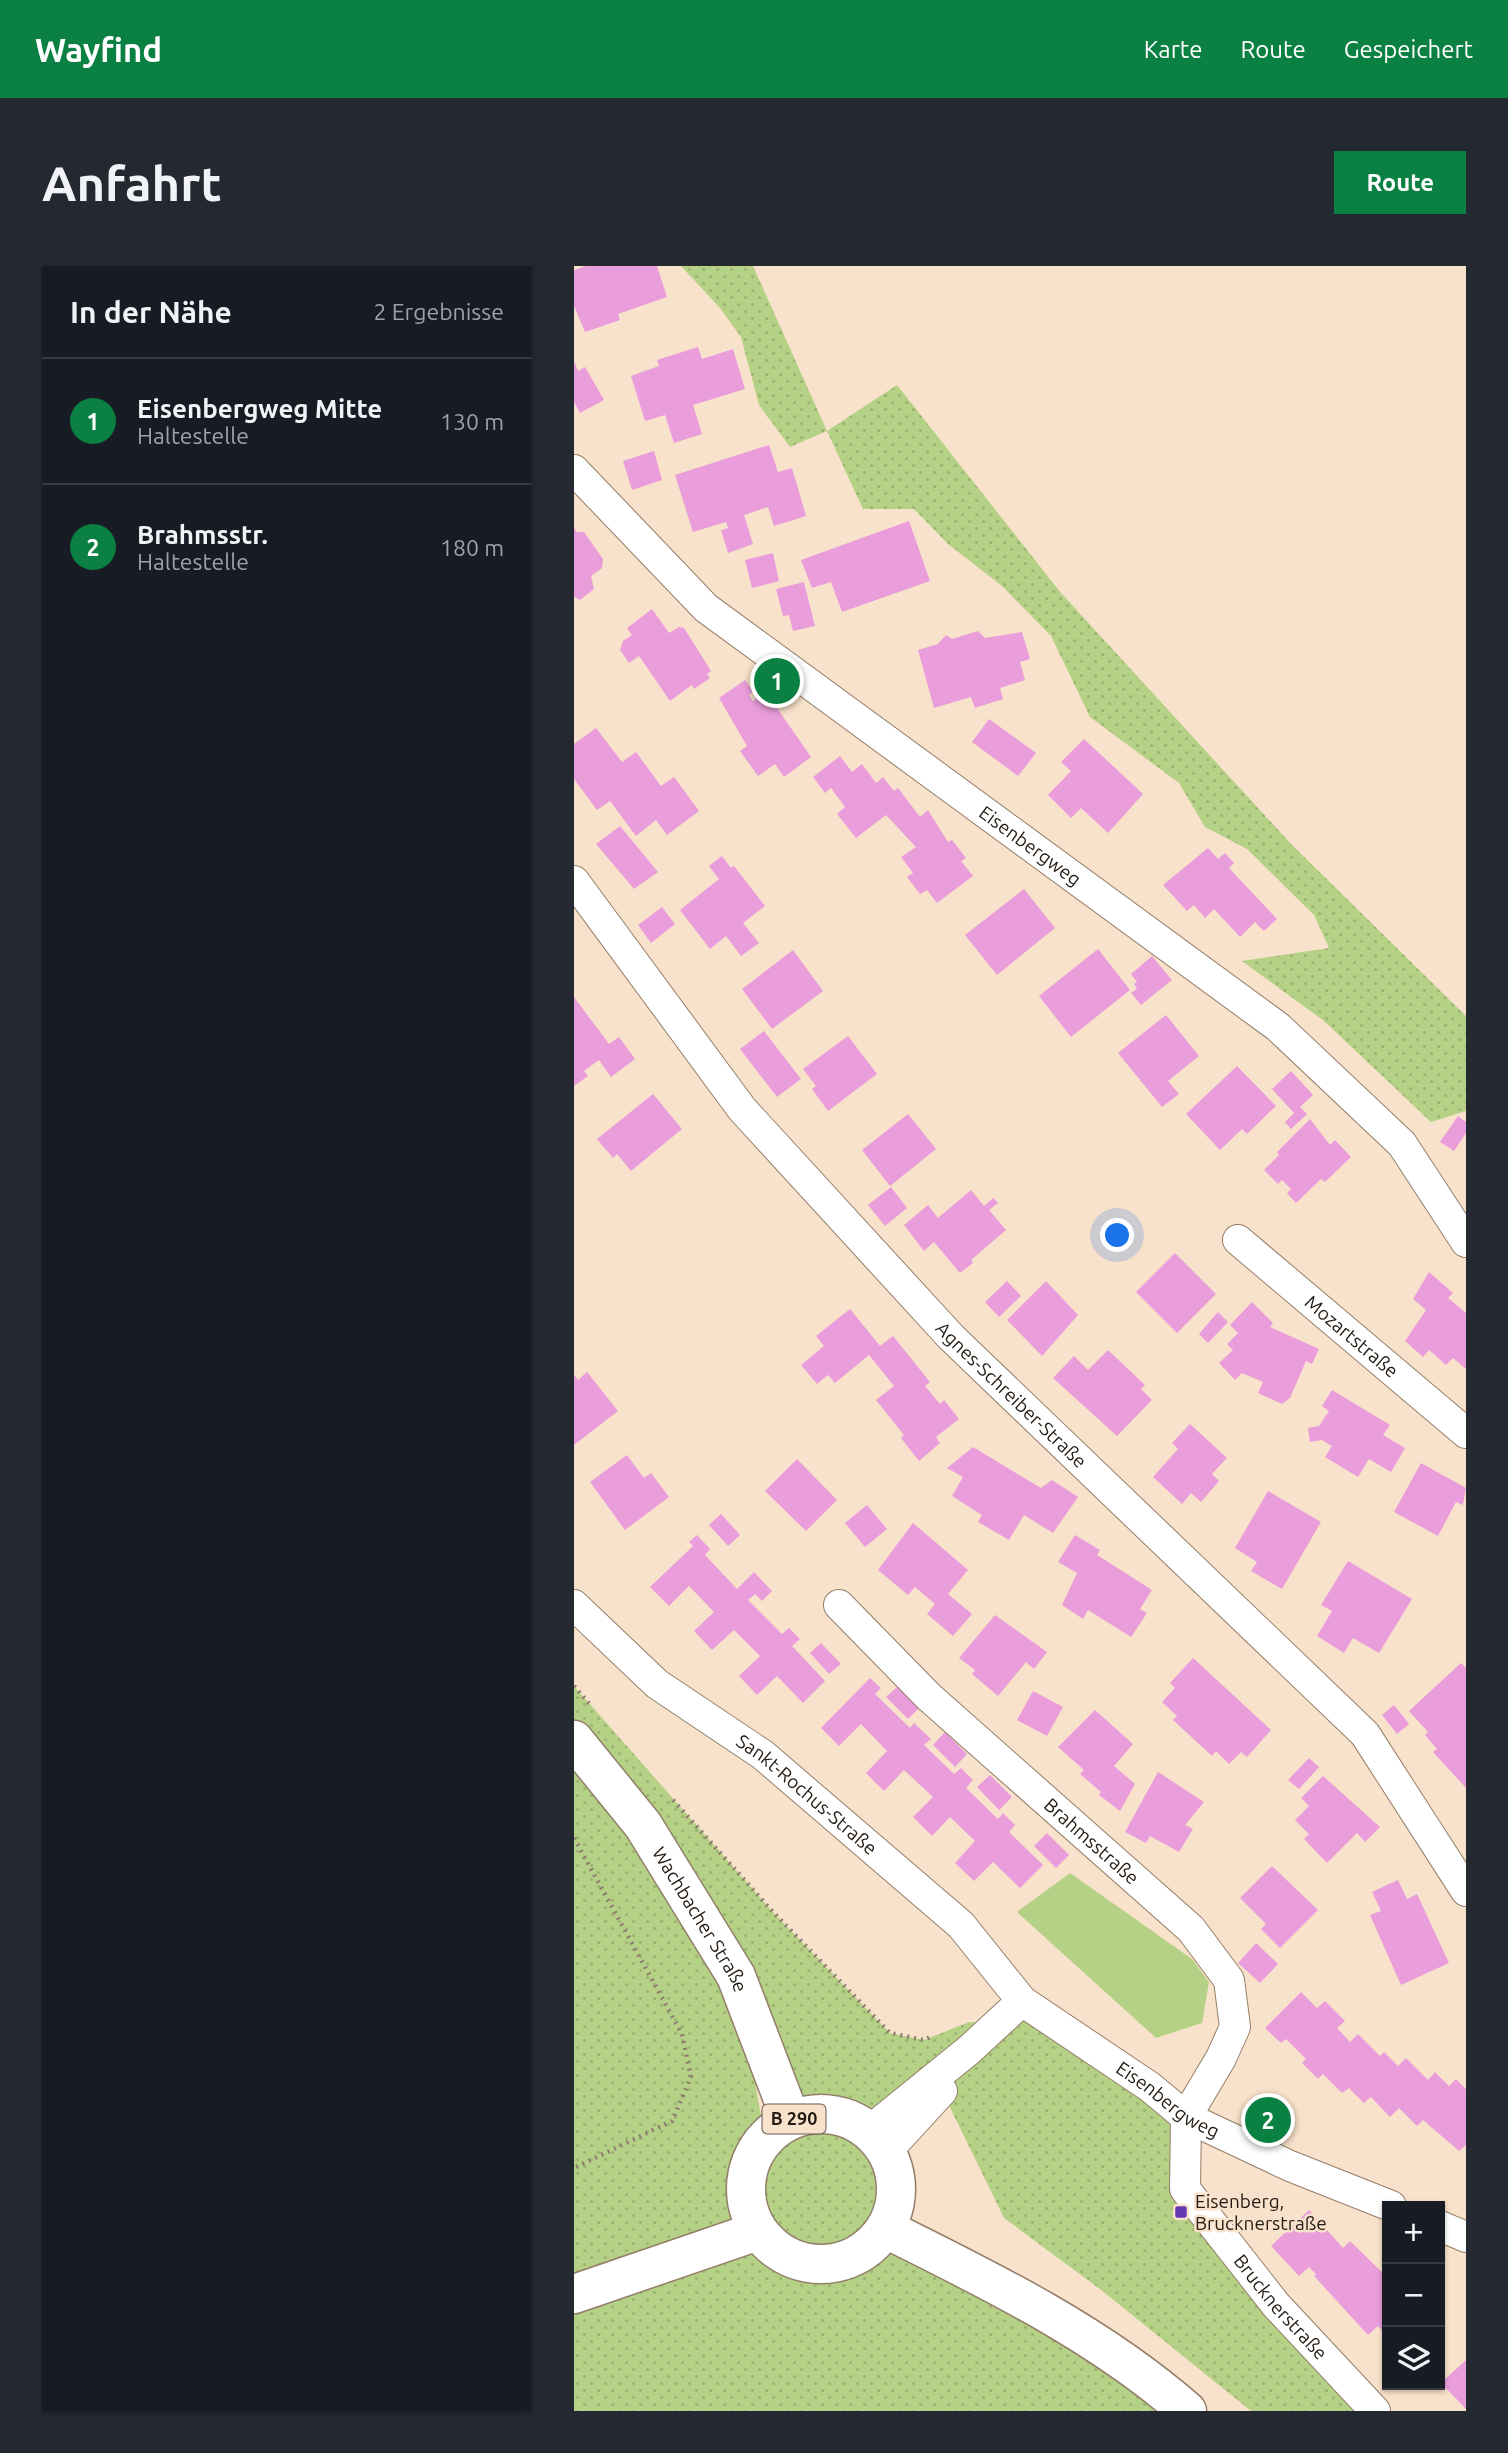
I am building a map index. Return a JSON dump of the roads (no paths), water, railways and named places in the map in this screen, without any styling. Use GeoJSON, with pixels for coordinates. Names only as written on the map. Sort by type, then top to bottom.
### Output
{"type":"FeatureCollection","features":[{"type":"Feature","properties":{"kind":"main road","name":"Wachbacher Straße"},"geometry":{"type":"LineString","coordinates":[[585,1726],[736,1976],[791,2120]]}},
{"type":"Feature","properties":{"kind":"main road","name":"B 290"},"geometry":{"type":"LineString","coordinates":[[758,2231],[749,2209],[746,2185],[751,2162],[764,2140],[791,2120],[812,2114],[832,2115],[877,2141]]}},
{"type":"Feature","properties":{"kind":"main road"},"geometry":{"type":"LineString","coordinates":[[574,2294],[758,2231],[771,2245],[789,2257],[827,2264],[848,2259],[868,2247],[886,2229],[894,2204],[896,2186],[877,2141]]}},
{"type":"Feature","properties":{"kind":"main road"},"geometry":{"type":"LineString","coordinates":[[886,2229],[1021,2298],[1144,2374],[1187,2411]]}},
{"type":"Feature","properties":{"kind":"street","name":"Eisenbergweg"},"geometry":{"type":"LineString","coordinates":[[574,470],[706,608],[1278,1027],[1402,1144],[1466,1242]]}},
{"type":"Feature","properties":{"kind":"street","name":"Agnes-Schreiber-Straße"},"geometry":{"type":"LineString","coordinates":[[574,881],[742,1110],[951,1337],[1365,1734],[1466,1891]]}},
{"type":"Feature","properties":{"kind":"street","name":"Mozartstraße"},"geometry":{"type":"LineString","coordinates":[[1238,1240],[1466,1433]]}},
{"type":"Feature","properties":{"kind":"street","name":"Sankt-Rochus-Straße"},"geometry":{"type":"LineString","coordinates":[[574,1605],[657,1684],[763,1755],[961,1925],[1022,2001]]}},
{"type":"Feature","properties":{"kind":"street","name":"Brahmsstraße"},"geometry":{"type":"LineString","coordinates":[[838,1605],[929,1697],[1191,1929],[1229,1980],[1234,2027],[1221,2058],[1186,2117]]}},
{"type":"Feature","properties":{"kind":"street","name":"Eisenbergweg"},"geometry":{"type":"LineString","coordinates":[[1022,2001],[1150,2087],[1186,2117],[1290,2166],[1382,2202]]}},
{"type":"Feature","properties":{"kind":"street"},"geometry":{"type":"LineString","coordinates":[[877,2141],[942,2091],[969,2050],[1022,2001]]}},
{"type":"Feature","properties":{"kind":"street","name":"Brucknerstraße"},"geometry":{"type":"LineString","coordinates":[[1186,2117],[1185,2189],[1276,2305],[1375,2411]]}},
{"type":"Feature","properties":{"kind":"street"},"geometry":{"type":"LineString","coordinates":[[1445,2228],[1466,2236]]}},
{"type":"Feature","properties":{"kind":"place","name":"Eisenbergweg Mitte"},"geometry":{"type":"Point","coordinates":[777,681]}},
{"type":"Feature","properties":{"kind":"place","name":"Brahmsstr."},"geometry":{"type":"Point","coordinates":[1268,2120]}},
{"type":"Feature","properties":{"kind":"place","name":"Eisenberg, Brucknerstraße"},"geometry":{"type":"Point","coordinates":[1181,2212]}}]}
